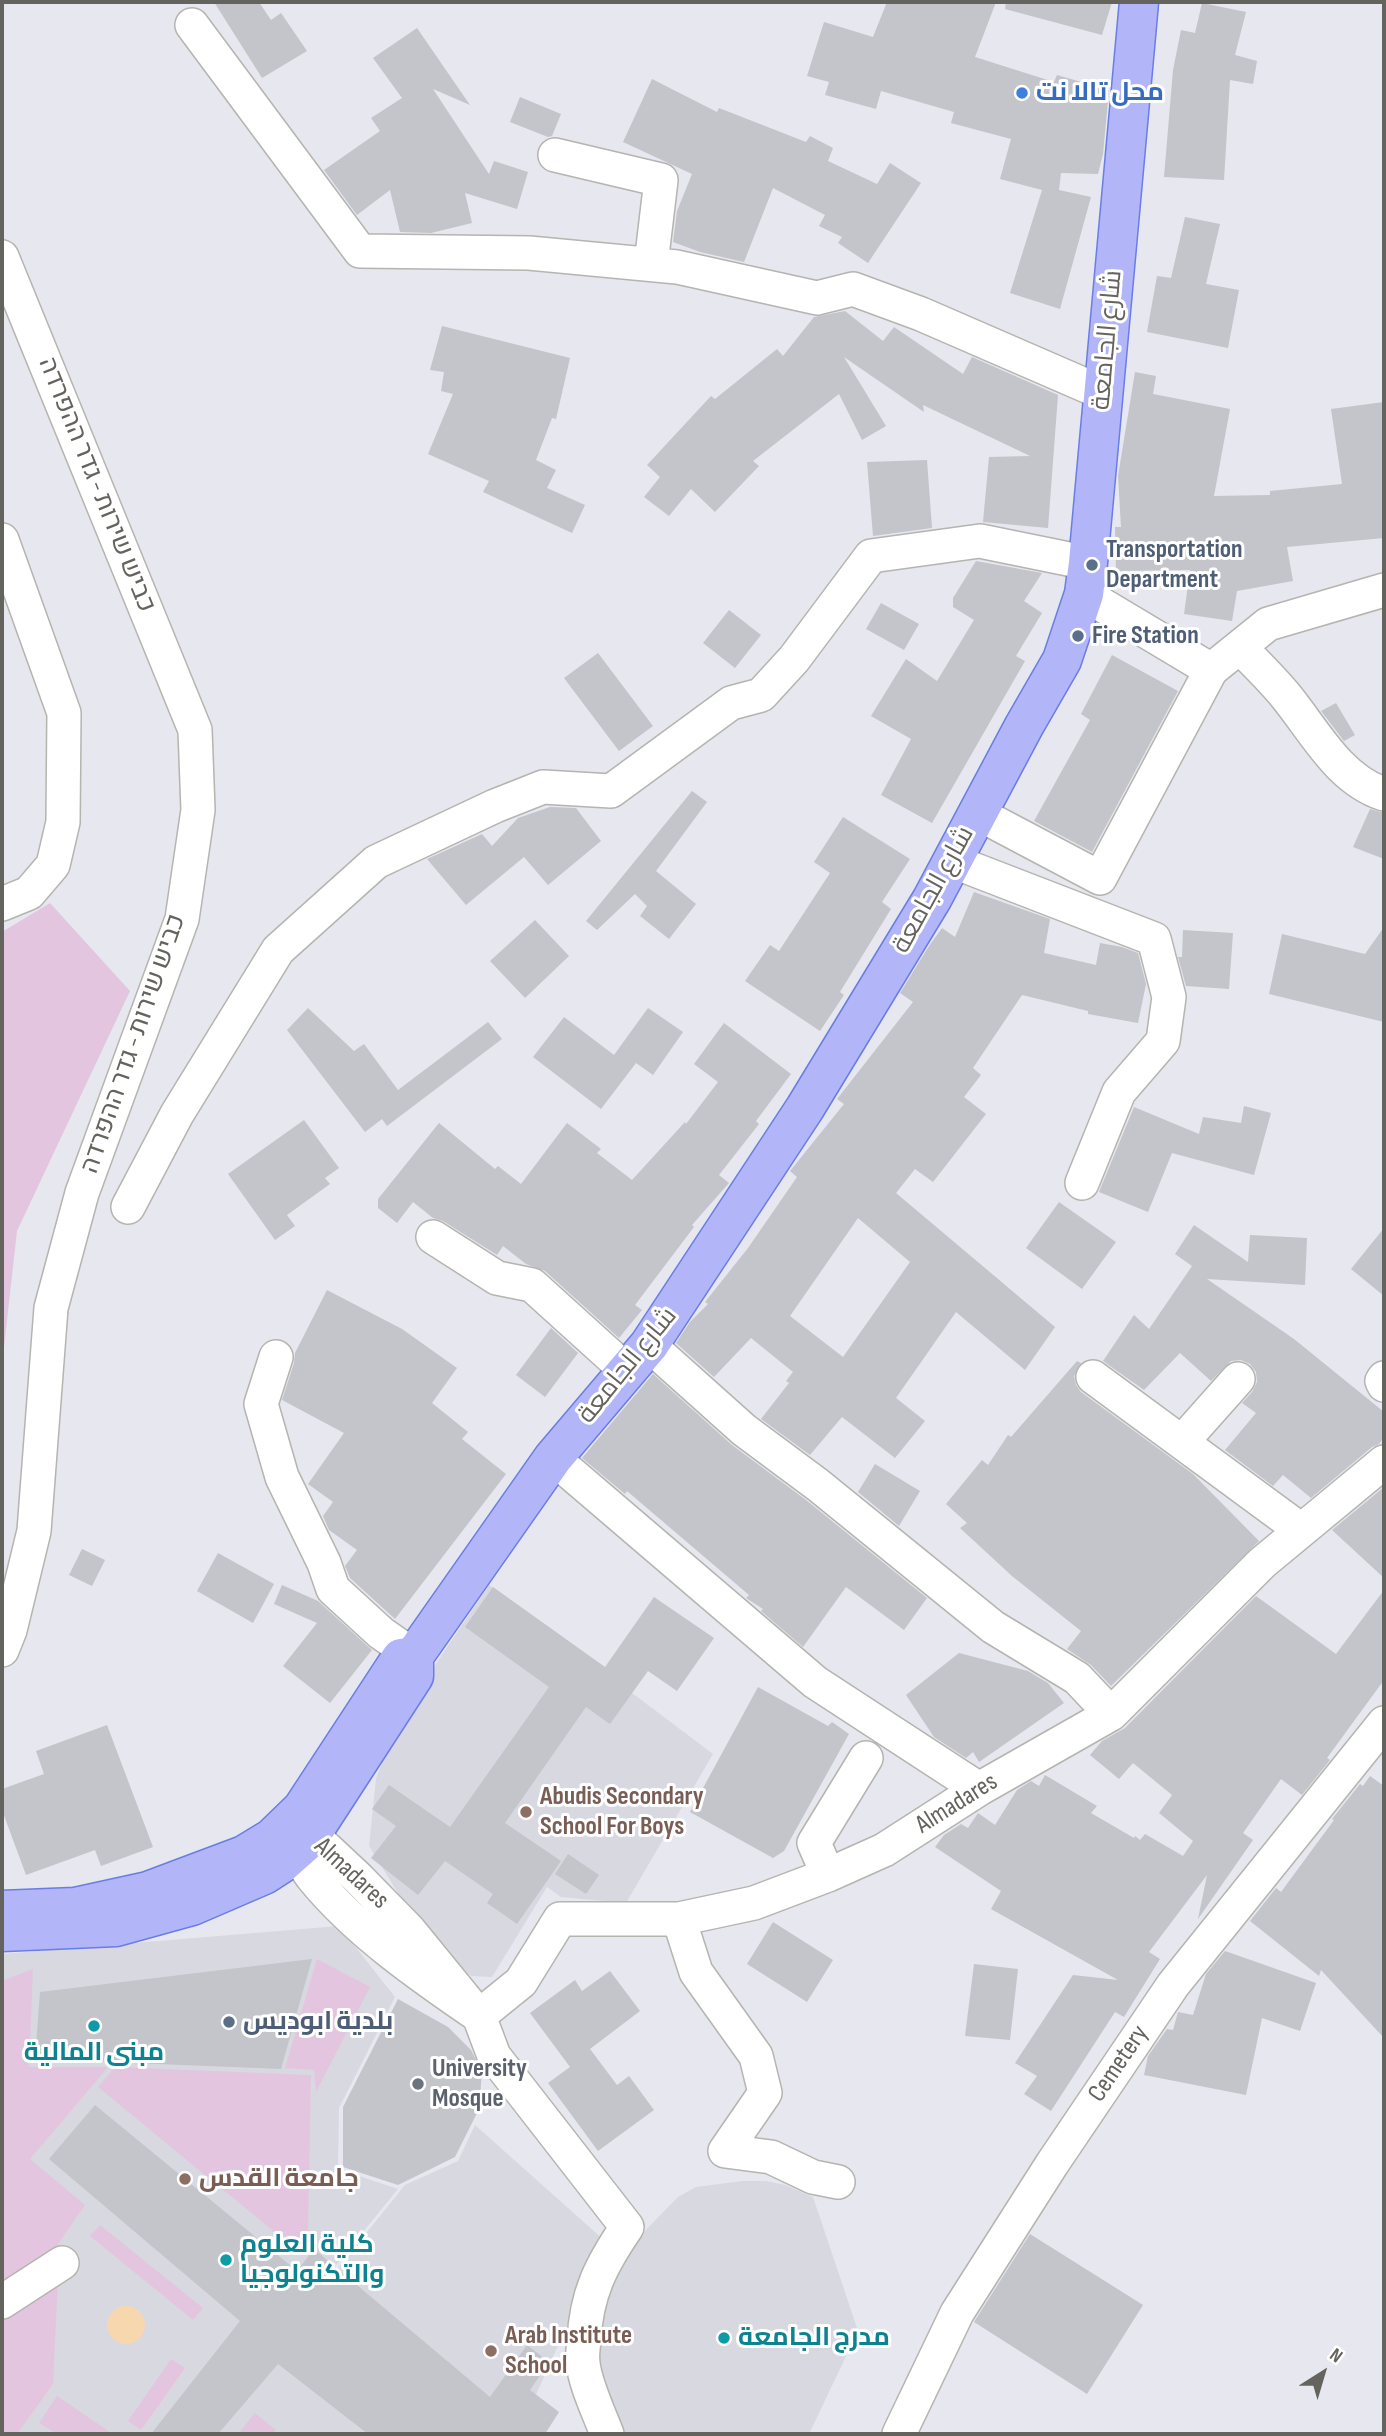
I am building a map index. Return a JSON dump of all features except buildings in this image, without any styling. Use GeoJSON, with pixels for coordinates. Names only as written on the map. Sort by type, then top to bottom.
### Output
{"type":"FeatureCollection","features":[{"type":"Feature","properties":{"kind":"main road","name":"شارع الجامعة"},"geometry":{"type":"LineString","coordinates":[[2,1932],[116,1927],[192,1906],[264,1875],[281,1864],[297,1837],[414,1676],[414,1656],[553,1458],[638,1358],[805,1108],[932,899],[1062,660],[1086,579],[1139,2]]}},
{"type":"Feature","properties":{"kind":"main road","name":"شارع الجامعة"},"geometry":{"type":"LineString","coordinates":[[2,1910],[75,1907],[148,1891],[244,1856],[272,1838],[297,1837]]}},
{"type":"Feature","properties":{"kind":"street"},"geometry":{"type":"LineString","coordinates":[[192,25],[360,251],[529,253],[651,264],[677,267],[817,298],[853,289],[921,314],[1103,393]]}},
{"type":"Feature","properties":{"kind":"street"},"geometry":{"type":"LineString","coordinates":[[555,155],[661,180],[651,264]]}},
{"type":"Feature","properties":{"kind":"street","name":"כביש שירות - גדר ההפרדה"},"geometry":{"type":"LineString","coordinates":[[2,257],[195,730],[198,810],[182,919],[82,1193],[51,1308],[34,1531],[10,1630],[2,1650]]}},
{"type":"Feature","properties":{"kind":"street"},"geometry":{"type":"LineString","coordinates":[[2,540],[64,713],[63,822],[53,865],[29,893],[2,904]]}},
{"type":"Feature","properties":{"kind":"street"},"geometry":{"type":"LineString","coordinates":[[128,1207],[177,1114],[278,950],[376,862],[495,806],[543,787],[611,791],[731,703],[761,695],[794,659],[872,556],[980,541],[1086,579],[1212,670]]}},
{"type":"Feature","properties":{"kind":"street"},"geometry":{"type":"LineString","coordinates":[[977,813],[1100,878],[1212,670],[1268,624],[1384,590]]}},
{"type":"Feature","properties":{"kind":"street"},"geometry":{"type":"LineString","coordinates":[[1240,647],[1285,695],[1332,758],[1371,790],[1384,794]]}},
{"type":"Feature","properties":{"kind":"street"},"geometry":{"type":"LineString","coordinates":[[952,861],[1154,939],[1169,997],[1163,1041],[1119,1092],[1082,1183]]}},
{"type":"Feature","properties":{"kind":"street"},"geometry":{"type":"LineString","coordinates":[[433,1237],[497,1278],[532,1285],[744,1430],[818,1485],[993,1627],[1077,1678],[1111,1714]]}},
{"type":"Feature","properties":{"kind":"street"},"geometry":{"type":"LineString","coordinates":[[276,1357],[261,1404],[282,1477],[324,1563],[333,1589],[381,1633],[414,1656]]}},
{"type":"Feature","properties":{"kind":"street"},"geometry":{"type":"LineString","coordinates":[[1093,1377],[1301,1530]]}},
{"type":"Feature","properties":{"kind":"street"},"geometry":{"type":"LineString","coordinates":[[1182,1442],[1238,1378]]}},
{"type":"Feature","properties":{"kind":"street"},"geometry":{"type":"LineString","coordinates":[[1384,1378],[1384,1385]]}},
{"type":"Feature","properties":{"kind":"street"},"geometry":{"type":"LineString","coordinates":[[553,1458],[815,1682],[979,1789]]}},
{"type":"Feature","properties":{"kind":"street","name":"Almadares"},"geometry":{"type":"LineString","coordinates":[[297,1837],[312,1877],[417,1974],[479,2016],[521,1982],[560,1919],[678,1919],[754,1903],[884,1850],[979,1789],[1111,1714],[1262,1563],[1384,1462]]}},
{"type":"Feature","properties":{"kind":"street","name":"Cemetery"},"geometry":{"type":"LineString","coordinates":[[899,2434],[957,2313],[1052,2164],[1166,1996],[1384,1723]]}},
{"type":"Feature","properties":{"kind":"street"},"geometry":{"type":"LineString","coordinates":[[828,1875],[814,1843],[866,1758]]}},
{"type":"Feature","properties":{"kind":"street"},"geometry":{"type":"LineString","coordinates":[[678,1919],[696,1972],[755,2056],[765,2093],[725,2151],[771,2157],[813,2177],[838,2182]]}},
{"type":"Feature","properties":{"kind":"street"},"geometry":{"type":"LineString","coordinates":[[479,2016],[494,2056],[627,2227],[603,2265],[584,2320],[582,2361],[607,2434]]}},
{"type":"Feature","properties":{"kind":"street"},"geometry":{"type":"LineString","coordinates":[[2,2302],[62,2263]]}},
{"type":"Feature","properties":{"kind":"shaded area"},"geometry":{"type":"Polygon","coordinates":[[[50,903],[130,991],[17,1231],[2,1365],[2,932],[50,903]]]}},
{"type":"Feature","properties":{"kind":"shaded area","name":"Abudis Secondary School For Boys"},"geometry":{"type":"Polygon","coordinates":[[[489,1585],[713,1754],[626,1903],[561,1897],[547,1887],[492,1977],[471,1976],[451,1960],[414,1919],[369,1846],[376,1779],[398,1720],[489,1585]]]}},
{"type":"Feature","properties":{"kind":"shaded area","name":"جامعة القدس"},"geometry":{"type":"Polygon","coordinates":[[[339,1926],[395,1997],[339,2108],[338,2169],[398,2189],[328,2275],[520,2434],[2,2434],[2,1954],[339,1926]]]}},
{"type":"Feature","properties":{"kind":"shaded area"},"geometry":{"type":"Polygon","coordinates":[[[317,1959],[370,1987],[316,2092],[314,2070],[285,2068],[317,1959]]]}},
{"type":"Feature","properties":{"kind":"shaded area"},"geometry":{"type":"Polygon","coordinates":[[[33,1969],[29,2067],[108,2067],[30,2159],[85,2205],[47,2260],[2,2288],[2,1981],[33,1969]]]}},
{"type":"Feature","properties":{"kind":"shaded area"},"geometry":{"type":"Polygon","coordinates":[[[115,2067],[311,2075],[308,2232],[294,2248],[98,2087],[115,2067]]]}},
{"type":"Feature","properties":{"kind":"shaded area","name":"Arab Institute School"},"geometry":{"type":"Polygon","coordinates":[[[475,2125],[605,2241],[521,2428],[333,2274],[405,2185],[458,2161],[475,2125]]]}},
{"type":"Feature","properties":{"kind":"shaded area"},"geometry":{"type":"Polygon","coordinates":[[[766,2181],[785,2185],[813,2197],[858,2331],[809,2434],[618,2434],[597,2359],[606,2295],[637,2239],[678,2197],[696,2187],[766,2181]]]}},
{"type":"Feature","properties":{"kind":"shaded area"},"geometry":{"type":"Polygon","coordinates":[[[100,2225],[203,2308],[193,2320],[90,2236],[100,2225]]]}},
{"type":"Feature","properties":{"kind":"shaded area"},"geometry":{"type":"Polygon","coordinates":[[[58,2278],[53,2384],[17,2434],[2,2434],[2,2316],[58,2278]]]}},
{"type":"Feature","properties":{"kind":"shaded area"},"geometry":{"type":"Polygon","coordinates":[[[126,2306],[140,2311],[145,2325],[140,2339],[126,2344],[112,2339],[107,2325],[112,2311],[126,2306]]]}},
{"type":"Feature","properties":{"kind":"shaded area"},"geometry":{"type":"Polygon","coordinates":[[[171,2359],[185,2368],[141,2430],[128,2421],[171,2359]]]}},
{"type":"Feature","properties":{"kind":"shaded area"},"geometry":{"type":"Polygon","coordinates":[[[57,2396],[113,2434],[57,2434],[39,2423],[57,2396]]]}},
{"type":"Feature","properties":{"kind":"shaded area"},"geometry":{"type":"Polygon","coordinates":[[[255,2413],[276,2430],[272,2434],[238,2434],[255,2413]]]}},
{"type":"Feature","properties":{"kind":"place","name":"محل تالا نت"},"geometry":{"type":"Point","coordinates":[1022,93]}},
{"type":"Feature","properties":{"kind":"place","name":"Transportation Department"},"geometry":{"type":"Point","coordinates":[1092,565]}},
{"type":"Feature","properties":{"kind":"place","name":"Fire Station"},"geometry":{"type":"Point","coordinates":[1078,636]}},
{"type":"Feature","properties":{"kind":"place","name":"Abudis Secondary School For Boys"},"geometry":{"type":"Point","coordinates":[526,1812]}},
{"type":"Feature","properties":{"kind":"place","name":"بلدية ابوديس"},"geometry":{"type":"Point","coordinates":[229,2022]}},
{"type":"Feature","properties":{"kind":"place","name":"مبنى المالية"},"geometry":{"type":"Point","coordinates":[94,2026]}},
{"type":"Feature","properties":{"kind":"place","name":"University Mosque"},"geometry":{"type":"Point","coordinates":[418,2084]}},
{"type":"Feature","properties":{"kind":"place","name":"جامعة القدس"},"geometry":{"type":"Point","coordinates":[185,2179]}},
{"type":"Feature","properties":{"kind":"place","name":"كلية العلوم والتكنولوجيا"},"geometry":{"type":"Point","coordinates":[226,2260]}},
{"type":"Feature","properties":{"kind":"place","name":"مدرج الجامعة"},"geometry":{"type":"Point","coordinates":[724,2338]}},
{"type":"Feature","properties":{"kind":"place","name":"Arab Institute School"},"geometry":{"type":"Point","coordinates":[491,2351]}}]}
